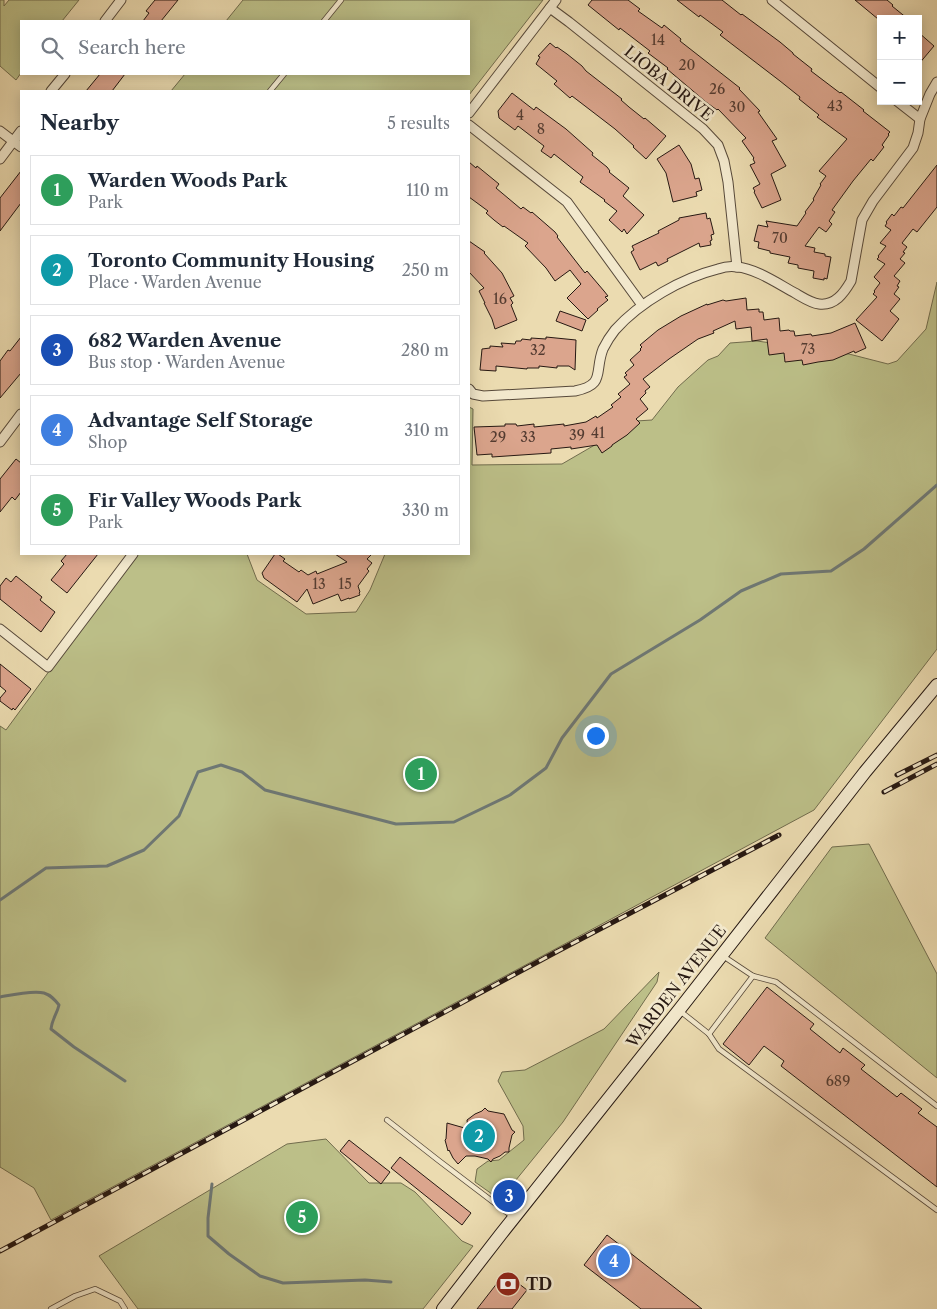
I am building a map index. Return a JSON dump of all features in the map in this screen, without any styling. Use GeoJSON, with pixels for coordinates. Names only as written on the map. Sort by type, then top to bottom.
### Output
{"type":"FeatureCollection","features":[{"type":"Feature","properties":{"kind":"main road","name":"WARDEN AVENUE"},"geometry":{"type":"LineString","coordinates":[[443,1309],[865,772],[937,685]]}},
{"type":"Feature","properties":{"kind":"street"},"geometry":{"type":"LineString","coordinates":[[106,20],[121,0]]}},
{"type":"Feature","properties":{"kind":"street"},"geometry":{"type":"LineString","coordinates":[[470,112],[556,0]]}},
{"type":"Feature","properties":{"kind":"street"},"geometry":{"type":"LineString","coordinates":[[772,0],[877,85]]}},
{"type":"Feature","properties":{"kind":"street","name":"LIOBA DRIVE"},"geometry":{"type":"LineString","coordinates":[[550,8],[703,129],[718,145],[724,161],[728,182],[737,266]]}},
{"type":"Feature","properties":{"kind":"street"},"geometry":{"type":"LineString","coordinates":[[53,90],[64,75]]}},
{"type":"Feature","properties":{"kind":"street"},"geometry":{"type":"LineString","coordinates":[[470,390],[473,394],[483,396],[575,392],[588,389],[596,380],[603,350],[615,331],[642,305],[670,288],[720,268],[737,266],[760,274],[805,299],[820,304],[830,303],[840,298],[851,281],[862,220],[873,200],[913,148],[920,119],[937,82]]}},
{"type":"Feature","properties":{"kind":"street"},"geometry":{"type":"LineString","coordinates":[[902,105],[920,119]]}},
{"type":"Feature","properties":{"kind":"street"},"geometry":{"type":"LineString","coordinates":[[470,126],[567,202],[642,305]]}},
{"type":"Feature","properties":{"kind":"street"},"geometry":{"type":"LineString","coordinates":[[0,131],[20,146]]}},
{"type":"Feature","properties":{"kind":"street"},"geometry":{"type":"LineString","coordinates":[[0,159],[20,132]]}},
{"type":"Feature","properties":{"kind":"street"},"geometry":{"type":"LineString","coordinates":[[0,442],[20,415]]}},
{"type":"Feature","properties":{"kind":"street"},"geometry":{"type":"LineString","coordinates":[[0,629],[48,667],[132,555]]}},
{"type":"Feature","properties":{"kind":"lane"},"geometry":{"type":"LineString","coordinates":[[325,20],[341,0]]}},
{"type":"Feature","properties":{"kind":"lane"},"geometry":{"type":"LineString","coordinates":[[271,90],[283,75]]}},
{"type":"Feature","properties":{"kind":"lane"},"geometry":{"type":"LineString","coordinates":[[722,955],[753,976],[776,982],[937,1106]]}},
{"type":"Feature","properties":{"kind":"lane"},"geometry":{"type":"LineString","coordinates":[[709,1034],[753,976]]}},
{"type":"Feature","properties":{"kind":"lane"},"geometry":{"type":"LineString","coordinates":[[679,1010],[709,1034],[719,1049],[937,1210]]}},
{"type":"Feature","properties":{"kind":"lane"},"geometry":{"type":"LineString","coordinates":[[387,1120],[514,1218]]}},
{"type":"Feature","properties":{"kind":"lane"},"geometry":{"type":"LineString","coordinates":[[51,1309],[75,1296],[96,1289],[120,1301],[125,1309]]}},
{"type":"Feature","properties":{"kind":"green space"},"geometry":{"type":"Polygon","coordinates":[[[0,0],[4,0],[4,6],[9,0],[79,0],[63,20],[20,20],[20,74],[16,80],[0,66],[0,0]]]}},
{"type":"Feature","properties":{"kind":"green space"},"geometry":{"type":"Polygon","coordinates":[[[243,0],[543,0],[470,94],[470,90],[172,90],[184,75],[470,75],[470,20],[227,20],[243,0]]]}},
{"type":"Feature","properties":{"kind":"green space"},"geometry":{"type":"Polygon","coordinates":[[[937,282],[937,649],[814,810],[51,1220],[34,1188],[0,1167],[0,726],[6,730],[134,555],[247,555],[257,580],[306,614],[356,612],[370,590],[385,555],[470,555],[470,408],[473,409],[472,465],[562,464],[636,421],[652,420],[678,387],[708,360],[718,356],[730,343],[757,341],[849,354],[888,364],[897,361],[926,329],[937,282]]]}},
{"type":"Feature","properties":{"kind":"green space"},"geometry":{"type":"Polygon","coordinates":[[[869,844],[937,974],[937,1078],[765,938],[832,847],[869,844]]]}},
{"type":"Feature","properties":{"kind":"green space"},"geometry":{"type":"Polygon","coordinates":[[[659,972],[657,982],[563,1122],[507,1191],[499,1199],[475,1182],[477,1169],[488,1161],[499,1160],[524,1140],[523,1126],[498,1081],[502,1072],[525,1070],[604,1029],[659,972]]]}},
{"type":"Feature","properties":{"kind":"green space"},"geometry":{"type":"Polygon","coordinates":[[[326,1139],[369,1183],[401,1183],[415,1192],[462,1241],[473,1246],[423,1309],[138,1309],[99,1256],[287,1144],[326,1139]]]}},
{"type":"Feature","properties":{"kind":"building"},"geometry":{"type":"Polygon","coordinates":[[[155,0],[178,0],[162,20],[144,20],[149,13],[146,11],[155,0]]]}},
{"type":"Feature","properties":{"kind":"building"},"geometry":{"type":"Polygon","coordinates":[[[592,0],[628,0],[640,9],[638,11],[662,28],[664,25],[681,39],[680,41],[740,88],[760,111],[758,112],[777,139],[772,141],[786,166],[771,174],[781,200],[762,208],[753,188],[760,184],[750,165],[755,163],[754,158],[742,141],[746,138],[718,109],[706,102],[648,53],[650,51],[620,28],[619,30],[588,5],[592,0]]]}},
{"type":"Feature","properties":{"kind":"building"},"geometry":{"type":"Polygon","coordinates":[[[677,0],[722,0],[780,42],[812,69],[811,71],[841,92],[890,132],[882,145],[884,147],[873,161],[871,159],[832,210],[835,212],[829,221],[832,224],[826,232],[819,227],[805,246],[815,248],[814,252],[831,257],[827,279],[813,278],[814,271],[798,268],[798,265],[788,263],[790,257],[770,253],[770,251],[758,248],[759,242],[754,241],[758,225],[768,227],[766,221],[797,226],[814,200],[820,184],[826,176],[819,171],[847,139],[817,117],[819,115],[799,99],[800,97],[720,35],[723,32],[677,0]]]}},
{"type":"Feature","properties":{"kind":"building"},"geometry":{"type":"Polygon","coordinates":[[[855,0],[887,0],[903,15],[877,15],[877,18],[855,0]]]}},
{"type":"Feature","properties":{"kind":"building"},"geometry":{"type":"Polygon","coordinates":[[[922,36],[934,46],[922,60],[922,36]]]}},
{"type":"Feature","properties":{"kind":"building"},"geometry":{"type":"Polygon","coordinates":[[[550,43],[582,66],[666,136],[646,159],[615,129],[572,96],[570,98],[554,84],[557,81],[536,64],[540,57],[538,56],[550,43]]]}},
{"type":"Feature","properties":{"kind":"building"},"geometry":{"type":"Polygon","coordinates":[[[99,75],[124,75],[113,90],[87,90],[99,75]]]}},
{"type":"Feature","properties":{"kind":"building"},"geometry":{"type":"Polygon","coordinates":[[[512,93],[534,110],[536,107],[566,129],[607,167],[609,172],[629,188],[623,196],[644,215],[627,234],[624,229],[622,232],[609,220],[617,211],[580,182],[583,177],[554,154],[551,158],[541,151],[544,146],[518,126],[515,130],[499,118],[498,111],[512,93]]]}},
{"type":"Feature","properties":{"kind":"building"},"geometry":{"type":"Polygon","coordinates":[[[679,145],[691,164],[695,179],[699,178],[702,190],[696,192],[697,196],[673,202],[666,173],[657,159],[679,145]]]}},
{"type":"Feature","properties":{"kind":"building"},"geometry":{"type":"Polygon","coordinates":[[[470,163],[476,168],[477,166],[499,184],[496,188],[521,209],[523,207],[532,212],[555,232],[585,273],[587,271],[608,296],[605,297],[608,300],[588,319],[567,298],[581,284],[570,270],[555,281],[546,268],[525,246],[528,243],[494,220],[486,213],[488,211],[470,198],[470,163]]]}},
{"type":"Feature","properties":{"kind":"building"},"geometry":{"type":"Polygon","coordinates":[[[937,165],[937,207],[917,232],[913,229],[902,243],[907,247],[900,259],[905,263],[894,276],[900,281],[897,286],[899,287],[894,294],[900,299],[890,311],[899,319],[882,341],[856,320],[877,297],[873,294],[880,283],[874,277],[885,264],[877,259],[886,246],[880,243],[891,230],[885,226],[886,222],[892,214],[894,216],[901,207],[903,208],[937,165]]]}},
{"type":"Feature","properties":{"kind":"building"},"geometry":{"type":"Polygon","coordinates":[[[20,172],[20,204],[0,231],[0,198],[20,172]]]}},
{"type":"Feature","properties":{"kind":"building"},"geometry":{"type":"Polygon","coordinates":[[[706,213],[707,219],[710,218],[714,234],[711,235],[711,245],[700,247],[699,243],[667,259],[668,261],[658,266],[656,262],[640,270],[631,252],[634,250],[632,246],[659,233],[658,231],[679,220],[679,218],[706,213]]]}},
{"type":"Feature","properties":{"kind":"building"},"geometry":{"type":"Polygon","coordinates":[[[470,242],[485,252],[502,273],[514,296],[510,298],[517,320],[495,329],[479,291],[484,288],[470,273],[470,242]]]}},
{"type":"Feature","properties":{"kind":"building"},"geometry":{"type":"Polygon","coordinates":[[[746,298],[747,310],[759,309],[759,312],[763,312],[764,320],[779,318],[780,331],[794,331],[795,336],[831,333],[855,323],[866,348],[833,360],[803,365],[802,360],[785,362],[784,353],[769,355],[767,339],[752,341],[751,327],[736,329],[735,321],[713,331],[714,333],[698,339],[643,379],[650,387],[640,399],[648,409],[636,419],[640,423],[602,453],[597,445],[571,449],[571,447],[551,449],[551,453],[492,457],[492,454],[477,455],[474,427],[505,426],[505,424],[516,424],[517,426],[534,424],[534,427],[564,424],[564,426],[586,422],[596,416],[597,418],[613,407],[611,405],[621,397],[618,394],[630,384],[624,377],[627,375],[625,373],[634,365],[630,360],[641,350],[642,347],[640,345],[658,330],[681,316],[707,304],[723,300],[746,298]]]}},
{"type":"Feature","properties":{"kind":"building"},"geometry":{"type":"Polygon","coordinates":[[[560,311],[586,320],[582,331],[556,321],[560,311]]]}},
{"type":"Feature","properties":{"kind":"building"},"geometry":{"type":"Polygon","coordinates":[[[546,337],[576,340],[575,370],[569,366],[557,366],[557,368],[539,366],[539,368],[527,369],[496,366],[496,371],[480,370],[482,349],[490,348],[490,346],[503,347],[501,343],[515,344],[516,341],[521,341],[522,339],[546,339],[546,337]]]}},
{"type":"Feature","properties":{"kind":"building"},"geometry":{"type":"Polygon","coordinates":[[[20,338],[20,374],[0,398],[0,361],[8,350],[10,351],[20,338]]]}},
{"type":"Feature","properties":{"kind":"building"},"geometry":{"type":"Polygon","coordinates":[[[16,459],[20,462],[20,493],[15,500],[12,497],[0,512],[0,479],[16,459]]]}},
{"type":"Feature","properties":{"kind":"building"},"geometry":{"type":"Polygon","coordinates":[[[66,555],[97,555],[67,593],[51,580],[64,564],[61,561],[66,555]]]}},
{"type":"Feature","properties":{"kind":"building"},"geometry":{"type":"Polygon","coordinates":[[[274,555],[279,555],[285,559],[283,561],[299,572],[301,570],[308,575],[316,571],[317,574],[347,562],[336,555],[371,555],[367,559],[372,563],[367,569],[369,571],[358,586],[360,595],[341,601],[338,594],[313,604],[307,589],[297,602],[264,578],[262,573],[274,555]]]}},
{"type":"Feature","properties":{"kind":"building"},"geometry":{"type":"Polygon","coordinates":[[[16,576],[42,597],[40,600],[55,612],[41,632],[0,599],[0,586],[6,578],[11,582],[16,576]]]}},
{"type":"Feature","properties":{"kind":"building"},"geometry":{"type":"Polygon","coordinates":[[[0,664],[31,689],[15,710],[13,708],[12,710],[0,701],[0,698],[6,691],[0,686],[0,664]]]}},
{"type":"Feature","properties":{"kind":"building"},"geometry":{"type":"Polygon","coordinates":[[[767,987],[814,1024],[810,1029],[840,1053],[843,1048],[865,1065],[861,1069],[897,1097],[901,1093],[922,1109],[918,1113],[937,1127],[937,1187],[781,1066],[784,1061],[764,1046],[749,1065],[723,1044],[767,987]]]}},
{"type":"Feature","properties":{"kind":"building"},"geometry":{"type":"Polygon","coordinates":[[[485,1108],[488,1111],[504,1114],[512,1130],[515,1132],[512,1135],[509,1152],[505,1152],[491,1162],[488,1159],[466,1156],[458,1164],[448,1151],[445,1140],[447,1123],[468,1129],[467,1120],[485,1108]]]}},
{"type":"Feature","properties":{"kind":"building"},"geometry":{"type":"Polygon","coordinates":[[[349,1140],[390,1172],[381,1184],[340,1151],[349,1140]]]}},
{"type":"Feature","properties":{"kind":"building"},"geometry":{"type":"Polygon","coordinates":[[[400,1157],[471,1213],[462,1225],[391,1168],[400,1157]]]}},
{"type":"Feature","properties":{"kind":"building"},"geometry":{"type":"Polygon","coordinates":[[[607,1235],[702,1309],[641,1309],[584,1265],[607,1235]]]}},
{"type":"Feature","properties":{"kind":"building","name":"TD"},"geometry":{"type":"Polygon","coordinates":[[[505,1273],[527,1290],[512,1309],[477,1309],[505,1273]]]}},
{"type":"Feature","properties":{"kind":"waterway"},"geometry":{"type":"LineString","coordinates":[[0,900],[46,868],[107,866],[144,850],[179,816],[198,772],[221,765],[242,772],[265,790],[396,824],[454,822],[510,795],[546,768],[562,738],[611,674],[700,620],[741,591],[781,574],[831,571],[864,549],[937,485]]}},
{"type":"Feature","properties":{"kind":"waterway"},"geometry":{"type":"LineString","coordinates":[[0,997],[34,992],[51,996],[59,1005],[51,1029],[74,1047],[125,1081]]}},
{"type":"Feature","properties":{"kind":"waterway"},"geometry":{"type":"LineString","coordinates":[[212,1184],[208,1236],[260,1276],[283,1283],[365,1280],[391,1282]]}},
{"type":"Feature","properties":{"kind":"railway"},"geometry":{"type":"LineString","coordinates":[[897,775],[937,755]]}},
{"type":"Feature","properties":{"kind":"railway"},"geometry":{"type":"LineString","coordinates":[[884,792],[937,764]]}},
{"type":"Feature","properties":{"kind":"railway"},"geometry":{"type":"LineString","coordinates":[[0,1251],[558,951],[779,835]]}},
{"type":"Feature","properties":{"kind":"place","name":"Warden Woods Park"},"geometry":{"type":"Point","coordinates":[421,774]}},
{"type":"Feature","properties":{"kind":"place","name":"Toronto Community Housing"},"geometry":{"type":"Point","coordinates":[479,1136]}},
{"type":"Feature","properties":{"kind":"place","name":"682 Warden Avenue"},"geometry":{"type":"Point","coordinates":[509,1196]}},
{"type":"Feature","properties":{"kind":"place","name":"Fir Valley Woods Park"},"geometry":{"type":"Point","coordinates":[302,1217]}},
{"type":"Feature","properties":{"kind":"place","name":"Advantage Self Storage"},"geometry":{"type":"Point","coordinates":[614,1261]}},
{"type":"Feature","properties":{"kind":"place","name":"TD"},"geometry":{"type":"Point","coordinates":[508,1284]}}]}
